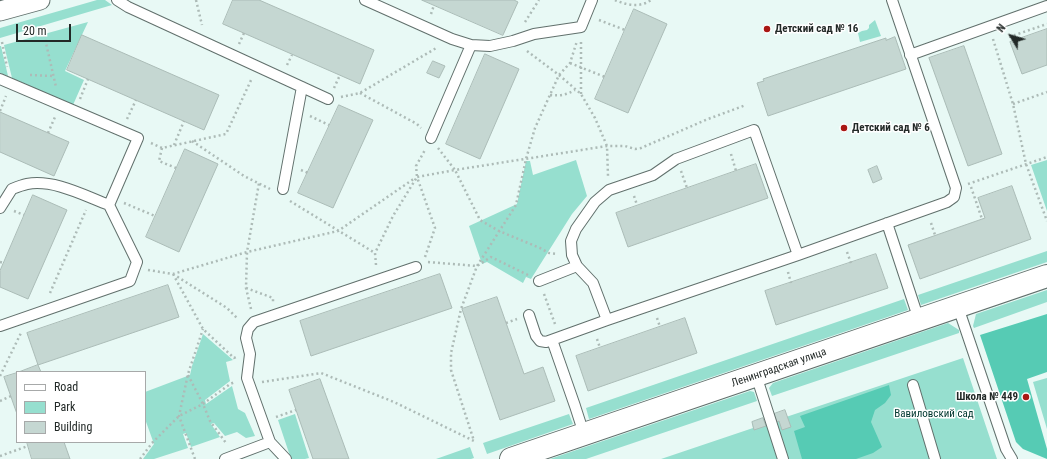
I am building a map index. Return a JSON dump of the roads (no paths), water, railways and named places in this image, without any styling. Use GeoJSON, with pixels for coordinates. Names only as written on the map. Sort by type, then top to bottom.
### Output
{"type":"FeatureCollection","features":[{"type":"Feature","properties":{"kind":"street"},"geometry":{"type":"LineString","coordinates":[[0,11],[40,0]]}},
{"type":"Feature","properties":{"kind":"street","name":"Ленинградская улица"},"geometry":{"type":"LineString","coordinates":[[511,459],[1047,276]]}},
{"type":"Feature","properties":{"kind":"lane"},"geometry":{"type":"LineString","coordinates":[[117,0],[128,7],[328,99]]}},
{"type":"Feature","properties":{"kind":"lane"},"geometry":{"type":"LineString","coordinates":[[365,0],[452,39],[470,45],[490,46],[513,41],[534,34],[581,27],[592,0]]}},
{"type":"Feature","properties":{"kind":"lane"},"geometry":{"type":"LineString","coordinates":[[529,315],[536,336],[540,341],[546,342],[798,256],[947,202],[954,197],[956,188],[892,0]]}},
{"type":"Feature","properties":{"kind":"lane"},"geometry":{"type":"LineString","coordinates":[[910,55],[1047,6]]}},
{"type":"Feature","properties":{"kind":"lane"},"geometry":{"type":"LineString","coordinates":[[430,138],[470,45]]}},
{"type":"Feature","properties":{"kind":"lane"},"geometry":{"type":"LineString","coordinates":[[0,79],[138,138],[111,201],[137,262],[130,281],[0,326]]}},
{"type":"Feature","properties":{"kind":"lane"},"geometry":{"type":"LineString","coordinates":[[283,189],[302,87]]}},
{"type":"Feature","properties":{"kind":"lane"},"geometry":{"type":"LineString","coordinates":[[607,320],[593,283],[577,266],[572,255],[571,241],[576,229],[595,202],[609,190],[653,174],[676,159],[754,130],[798,256]]}},
{"type":"Feature","properties":{"kind":"lane"},"geometry":{"type":"LineString","coordinates":[[0,208],[12,189],[28,184],[47,184],[66,188],[91,198],[111,201]]}},
{"type":"Feature","properties":{"kind":"lane"},"geometry":{"type":"LineString","coordinates":[[887,223],[919,320]]}},
{"type":"Feature","properties":{"kind":"lane"},"geometry":{"type":"LineString","coordinates":[[539,281],[577,266]]}},
{"type":"Feature","properties":{"kind":"lane"},"geometry":{"type":"LineString","coordinates":[[286,459],[270,442],[248,381],[250,354],[246,338],[251,325],[273,315],[416,267]]}},
{"type":"Feature","properties":{"kind":"lane"},"geometry":{"type":"LineString","coordinates":[[958,307],[1006,449],[1012,459]]}},
{"type":"Feature","properties":{"kind":"lane"},"geometry":{"type":"LineString","coordinates":[[556,339],[584,434]]}},
{"type":"Feature","properties":{"kind":"lane"},"geometry":{"type":"LineString","coordinates":[[756,375],[783,459]]}},
{"type":"Feature","properties":{"kind":"lane"},"geometry":{"type":"LineString","coordinates":[[913,385],[935,459]]}},
{"type":"Feature","properties":{"kind":"lane"},"geometry":{"type":"LineString","coordinates":[[224,459],[270,442]]}},
{"type":"Feature","properties":{"kind":"place","name":"Детский сад № 16"},"geometry":{"type":"Point","coordinates":[767,29]}},
{"type":"Feature","properties":{"kind":"place","name":"Детский сад № 6"},"geometry":{"type":"Point","coordinates":[844,128]}},
{"type":"Feature","properties":{"kind":"place","name":"Школа № 449"},"geometry":{"type":"Point","coordinates":[1026,397]}},
{"type":"Feature","properties":{"kind":"park label","name":"Вавиловский сад"},"geometry":{"type":"Point","coordinates":[934,414]}}]}
